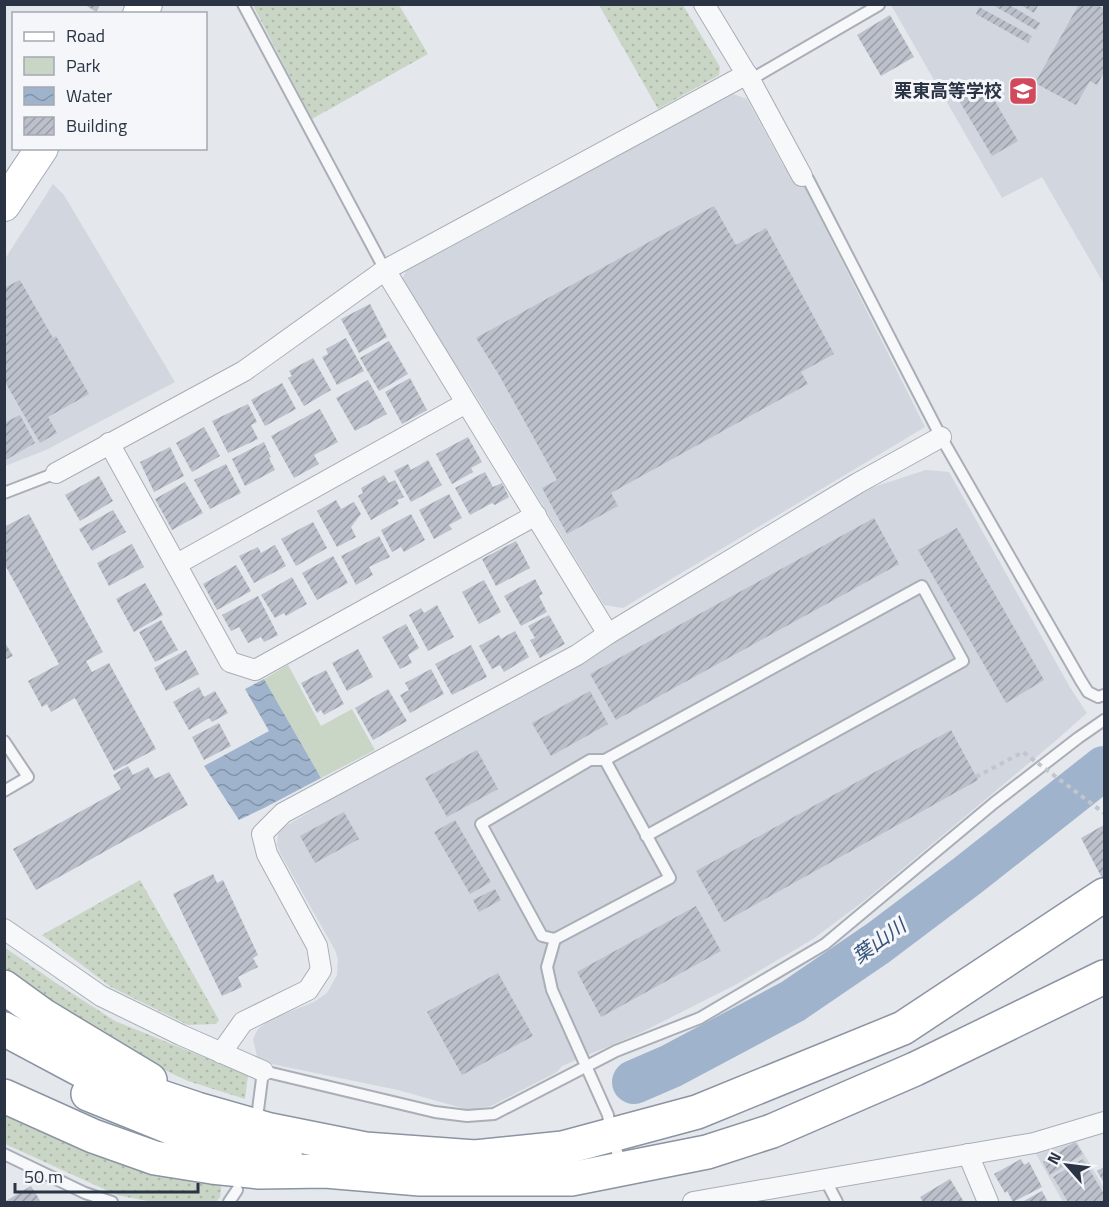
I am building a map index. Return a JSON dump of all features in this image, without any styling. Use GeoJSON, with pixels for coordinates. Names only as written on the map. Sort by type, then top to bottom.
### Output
{"type":"FeatureCollection","features":[{"type":"Feature","properties":{"kind":"highway"},"geometry":{"type":"LineString","coordinates":[[4,1029],[81,1070],[197,1109],[270,1130],[365,1149],[475,1157],[563,1148],[697,1112],[903,1028],[1104,895]]}},
{"type":"Feature","properties":{"kind":"highway"},"geometry":{"type":"LineString","coordinates":[[4,1096],[93,1136],[155,1158],[212,1167],[258,1172],[325,1171],[420,1179],[571,1179],[708,1152],[772,1131],[915,1069],[1104,977]]}},
{"type":"Feature","properties":{"kind":"highway"},"geometry":{"type":"LineString","coordinates":[[4,987],[44,1016],[197,1109]]}},
{"type":"Feature","properties":{"kind":"highway"},"geometry":{"type":"LineString","coordinates":[[4,1053],[66,1084],[172,1128],[221,1143],[266,1152],[325,1171]]}},
{"type":"Feature","properties":{"kind":"main road"},"geometry":{"type":"LineString","coordinates":[[4,205],[41,150]]}},
{"type":"Feature","properties":{"kind":"street"},"geometry":{"type":"LineString","coordinates":[[704,4],[748,77],[802,176]]}},
{"type":"Feature","properties":{"kind":"street"},"geometry":{"type":"LineString","coordinates":[[56,472],[244,370],[385,270],[748,77]]}},
{"type":"Feature","properties":{"kind":"street"},"geometry":{"type":"LineString","coordinates":[[385,270],[608,634]]}},
{"type":"Feature","properties":{"kind":"street"},"geometry":{"type":"LineString","coordinates":[[177,564],[466,403]]}},
{"type":"Feature","properties":{"kind":"street"},"geometry":{"type":"LineString","coordinates":[[221,1053],[243,1022],[308,990],[321,970],[317,946],[267,854],[262,834],[283,813],[577,655],[858,483],[941,437]]}},
{"type":"Feature","properties":{"kind":"street"},"geometry":{"type":"LineString","coordinates":[[109,443],[230,662],[255,670],[536,515]]}},
{"type":"Feature","properties":{"kind":"street"},"geometry":{"type":"LineString","coordinates":[[4,929],[100,996],[263,1071]]}},
{"type":"Feature","properties":{"kind":"street"},"geometry":{"type":"LineString","coordinates":[[693,1203],[1034,1143],[1104,1122]]}},
{"type":"Feature","properties":{"kind":"street"},"geometry":{"type":"LineString","coordinates":[[968,1154],[988,1203]]}},
{"type":"Feature","properties":{"kind":"lane"},"geometry":{"type":"LineString","coordinates":[[243,4],[385,270]]}},
{"type":"Feature","properties":{"kind":"lane"},"geometry":{"type":"LineString","coordinates":[[748,77],[879,5]]}},
{"type":"Feature","properties":{"kind":"lane"},"geometry":{"type":"LineString","coordinates":[[802,176],[808,179],[941,437],[1081,681],[1088,692],[1098,697],[1104,695]]}},
{"type":"Feature","properties":{"kind":"lane"},"geometry":{"type":"LineString","coordinates":[[4,493],[56,472]]}},
{"type":"Feature","properties":{"kind":"lane"},"geometry":{"type":"LineString","coordinates":[[605,760],[646,836],[669,878],[555,939],[542,936],[481,824],[590,760],[605,760],[922,586],[963,661],[646,836]]}},
{"type":"Feature","properties":{"kind":"lane"},"geometry":{"type":"LineString","coordinates":[[258,1110],[263,1071],[435,1112],[467,1116],[495,1114],[616,1051],[700,1018],[825,944],[994,803],[1104,720]]}},
{"type":"Feature","properties":{"kind":"lane"},"geometry":{"type":"LineString","coordinates":[[4,741],[28,777],[4,791]]}},
{"type":"Feature","properties":{"kind":"lane"},"geometry":{"type":"LineString","coordinates":[[555,939],[547,967],[552,990],[608,1115],[611,1135],[623,1169]]}},
{"type":"Feature","properties":{"kind":"lane"},"geometry":{"type":"LineString","coordinates":[[4,1154],[85,1193],[112,1203]]}},
{"type":"Feature","properties":{"kind":"lane"},"geometry":{"type":"LineString","coordinates":[[825,1179],[837,1203]]}},
{"type":"Feature","properties":{"kind":"lane"},"geometry":{"type":"LineString","coordinates":[[229,1203],[237,1190]]}},
{"type":"Feature","properties":{"kind":"path"},"geometry":{"type":"LineString","coordinates":[[976,777],[1023,752],[1104,813]]}},
{"type":"Feature","properties":{"kind":"shaded area","name":"栗東高等学校"},"geometry":{"type":"Polygon","coordinates":[[[891,5],[1104,5],[1104,284],[1042,177],[1002,198],[891,5]]]}},
{"type":"Feature","properties":{"kind":"shaded area"},"geometry":{"type":"Polygon","coordinates":[[[733,94],[747,99],[783,165],[801,180],[925,427],[623,608],[604,605],[470,386],[400,284],[406,271],[733,94]]]}},
{"type":"Feature","properties":{"kind":"shaded area"},"geometry":{"type":"Polygon","coordinates":[[[53,184],[64,195],[175,382],[46,450],[5,466],[5,259],[53,184]]]}},
{"type":"Feature","properties":{"kind":"shaded area"},"geometry":{"type":"Polygon","coordinates":[[[926,470],[949,472],[1071,689],[1087,713],[864,901],[813,939],[737,984],[642,1032],[562,1066],[557,1072],[491,1106],[469,1110],[398,1090],[262,1062],[257,1056],[253,1039],[258,1029],[269,1020],[314,1002],[327,993],[337,975],[338,959],[335,950],[277,845],[278,834],[284,827],[855,493],[926,470]]]}},
{"type":"Feature","properties":{"kind":"shaded area"},"geometry":{"type":"Polygon","coordinates":[[[1077,1142],[1104,1188],[1104,1202],[1063,1202],[1036,1154],[1077,1142]]]}},
{"type":"Feature","properties":{"kind":"green space"},"geometry":{"type":"Polygon","coordinates":[[[253,5],[399,5],[428,54],[312,119],[253,5]]]}},
{"type":"Feature","properties":{"kind":"green space"},"geometry":{"type":"Polygon","coordinates":[[[599,5],[683,5],[720,67],[719,75],[658,109],[599,5]]]}},
{"type":"Feature","properties":{"kind":"green space"},"geometry":{"type":"Polygon","coordinates":[[[288,665],[321,726],[352,709],[375,750],[321,778],[264,679],[288,665]]]}},
{"type":"Feature","properties":{"kind":"green space"},"geometry":{"type":"Polygon","coordinates":[[[140,880],[219,1020],[216,1024],[188,1025],[111,987],[42,935],[140,880]]]}},
{"type":"Feature","properties":{"kind":"green space"},"geometry":{"type":"Polygon","coordinates":[[[4,947],[115,1021],[248,1075],[245,1099],[188,1081],[139,1058],[42,998],[5,971],[4,947]]]}},
{"type":"Feature","properties":{"kind":"green space"},"geometry":{"type":"Polygon","coordinates":[[[5,1112],[222,1181],[220,1197],[216,1202],[152,1202],[117,1195],[5,1144],[5,1112]]]}},
{"type":"Feature","properties":{"kind":"water"},"geometry":{"type":"Polygon","coordinates":[[[264,679],[321,778],[239,820],[204,766],[269,731],[245,689],[264,679]]]}},
{"type":"Feature","properties":{"kind":"building"},"geometry":{"type":"Polygon","coordinates":[[[84,4],[101,4],[96,12],[84,4]]]}},
{"type":"Feature","properties":{"kind":"building"},"geometry":{"type":"Polygon","coordinates":[[[991,4],[1008,4],[1040,23],[1036,30],[991,4]]]}},
{"type":"Feature","properties":{"kind":"building"},"geometry":{"type":"Polygon","coordinates":[[[1019,4],[1039,4],[1034,13],[1019,4]]]}},
{"type":"Feature","properties":{"kind":"building"},"geometry":{"type":"Polygon","coordinates":[[[1079,4],[1096,4],[1104,9],[1104,72],[1097,85],[1090,81],[1076,105],[1035,83],[1079,4]]]}},
{"type":"Feature","properties":{"kind":"building"},"geometry":{"type":"Polygon","coordinates":[[[979,7],[1032,36],[1028,43],[976,14],[979,7]]]}},
{"type":"Feature","properties":{"kind":"building"},"geometry":{"type":"Polygon","coordinates":[[[890,15],[914,57],[881,76],[857,35],[890,15]]]}},
{"type":"Feature","properties":{"kind":"building"},"geometry":{"type":"Polygon","coordinates":[[[984,82],[1018,141],[992,156],[957,97],[984,82]]]}},
{"type":"Feature","properties":{"kind":"building"},"geometry":{"type":"Polygon","coordinates":[[[714,206],[736,245],[766,228],[834,354],[801,372],[808,384],[611,493],[618,506],[567,534],[542,488],[557,480],[476,338],[714,206]]]}},
{"type":"Feature","properties":{"kind":"building"},"geometry":{"type":"Polygon","coordinates":[[[20,280],[53,338],[56,336],[89,394],[48,417],[57,433],[40,443],[4,380],[4,370],[7,369],[4,364],[4,288],[20,280]]]}},
{"type":"Feature","properties":{"kind":"building"},"geometry":{"type":"Polygon","coordinates":[[[370,304],[387,337],[359,353],[341,319],[370,304]]]}},
{"type":"Feature","properties":{"kind":"building"},"geometry":{"type":"Polygon","coordinates":[[[346,338],[364,371],[337,385],[322,357],[328,354],[326,349],[346,338]]]}},
{"type":"Feature","properties":{"kind":"building"},"geometry":{"type":"Polygon","coordinates":[[[389,341],[408,374],[379,391],[360,358],[389,341]]]}},
{"type":"Feature","properties":{"kind":"building"},"geometry":{"type":"Polygon","coordinates":[[[313,358],[331,390],[304,406],[288,378],[292,376],[289,371],[313,358]]]}},
{"type":"Feature","properties":{"kind":"building"},"geometry":{"type":"Polygon","coordinates":[[[410,378],[427,410],[402,424],[385,392],[410,378]]]}},
{"type":"Feature","properties":{"kind":"building"},"geometry":{"type":"Polygon","coordinates":[[[368,380],[387,414],[355,431],[336,398],[368,380]]]}},
{"type":"Feature","properties":{"kind":"building"},"geometry":{"type":"Polygon","coordinates":[[[282,383],[296,409],[265,426],[251,400],[282,383]]]}},
{"type":"Feature","properties":{"kind":"building"},"geometry":{"type":"Polygon","coordinates":[[[248,404],[257,422],[251,425],[258,439],[228,453],[212,421],[248,404]]]}},
{"type":"Feature","properties":{"kind":"building"},"geometry":{"type":"Polygon","coordinates":[[[320,409],[338,442],[314,455],[319,464],[294,478],[271,436],[320,409]]]}},
{"type":"Feature","properties":{"kind":"building"},"geometry":{"type":"Polygon","coordinates":[[[20,415],[35,443],[4,461],[4,423],[20,415]]]}},
{"type":"Feature","properties":{"kind":"building"},"geometry":{"type":"Polygon","coordinates":[[[204,427],[220,456],[192,472],[176,443],[204,427]]]}},
{"type":"Feature","properties":{"kind":"building"},"geometry":{"type":"Polygon","coordinates":[[[468,437],[482,462],[471,468],[473,472],[452,484],[436,454],[468,437]]]}},
{"type":"Feature","properties":{"kind":"building"},"geometry":{"type":"Polygon","coordinates":[[[264,442],[275,470],[245,486],[232,459],[264,442]]]}},
{"type":"Feature","properties":{"kind":"building"},"geometry":{"type":"Polygon","coordinates":[[[170,447],[184,476],[154,492],[140,462],[170,447]]]}},
{"type":"Feature","properties":{"kind":"building"},"geometry":{"type":"Polygon","coordinates":[[[428,460],[442,485],[411,502],[394,471],[408,464],[411,470],[428,460]]]}},
{"type":"Feature","properties":{"kind":"building"},"geometry":{"type":"Polygon","coordinates":[[[226,464],[241,493],[210,509],[194,480],[226,464]]]}},
{"type":"Feature","properties":{"kind":"building"},"geometry":{"type":"Polygon","coordinates":[[[485,472],[493,487],[502,483],[509,497],[470,515],[455,488],[485,472]]]}},
{"type":"Feature","properties":{"kind":"building"},"geometry":{"type":"Polygon","coordinates":[[[384,475],[389,483],[395,480],[404,497],[397,500],[399,504],[371,520],[358,496],[363,493],[361,488],[384,475]]]}},
{"type":"Feature","properties":{"kind":"building"},"geometry":{"type":"Polygon","coordinates":[[[99,476],[113,501],[80,521],[65,495],[99,476]]]}},
{"type":"Feature","properties":{"kind":"building"},"geometry":{"type":"Polygon","coordinates":[[[185,482],[203,513],[172,530],[155,499],[185,482]]]}},
{"type":"Feature","properties":{"kind":"building"},"geometry":{"type":"Polygon","coordinates":[[[449,494],[462,518],[449,525],[452,529],[434,539],[419,510],[449,494]]]}},
{"type":"Feature","properties":{"kind":"building"},"geometry":{"type":"Polygon","coordinates":[[[336,500],[341,509],[354,502],[361,514],[351,527],[356,537],[337,547],[317,511],[336,500]]]}},
{"type":"Feature","properties":{"kind":"building"},"geometry":{"type":"Polygon","coordinates":[[[113,510],[126,532],[92,551],[79,529],[113,510]]]}},
{"type":"Feature","properties":{"kind":"building"},"geometry":{"type":"Polygon","coordinates":[[[29,514],[103,652],[86,661],[92,672],[109,663],[156,749],[114,771],[75,698],[51,712],[47,704],[42,707],[28,681],[59,664],[4,563],[4,527],[29,514]]]}},
{"type":"Feature","properties":{"kind":"building"},"geometry":{"type":"Polygon","coordinates":[[[411,514],[425,540],[404,552],[401,547],[392,552],[381,530],[411,514]]]}},
{"type":"Feature","properties":{"kind":"building"},"geometry":{"type":"Polygon","coordinates":[[[874,518],[899,564],[616,720],[590,674],[874,518]]]}},
{"type":"Feature","properties":{"kind":"building"},"geometry":{"type":"Polygon","coordinates":[[[313,522],[327,548],[296,566],[281,539],[313,522]]]}},
{"type":"Feature","properties":{"kind":"building"},"geometry":{"type":"Polygon","coordinates":[[[957,528],[1044,680],[1006,703],[918,550],[957,528]]]}},
{"type":"Feature","properties":{"kind":"building"},"geometry":{"type":"Polygon","coordinates":[[[379,536],[390,557],[369,567],[373,575],[356,585],[341,556],[379,536]]]}},
{"type":"Feature","properties":{"kind":"building"},"geometry":{"type":"Polygon","coordinates":[[[516,541],[530,568],[496,586],[482,559],[516,541]]]}},
{"type":"Feature","properties":{"kind":"building"},"geometry":{"type":"Polygon","coordinates":[[[132,544],[144,567],[109,586],[97,563],[132,544]]]}},
{"type":"Feature","properties":{"kind":"building"},"geometry":{"type":"Polygon","coordinates":[[[275,545],[286,566],[254,583],[239,556],[258,547],[261,553],[275,545]]]}},
{"type":"Feature","properties":{"kind":"building"},"geometry":{"type":"Polygon","coordinates":[[[333,556],[348,583],[317,600],[302,573],[333,556]]]}},
{"type":"Feature","properties":{"kind":"building"},"geometry":{"type":"Polygon","coordinates":[[[236,565],[251,591],[217,610],[203,584],[236,565]]]}},
{"type":"Feature","properties":{"kind":"building"},"geometry":{"type":"Polygon","coordinates":[[[292,577],[307,604],[286,616],[284,613],[275,618],[261,595],[292,577]]]}},
{"type":"Feature","properties":{"kind":"building"},"geometry":{"type":"Polygon","coordinates":[[[535,579],[543,594],[539,596],[547,612],[521,626],[504,596],[535,579]]]}},
{"type":"Feature","properties":{"kind":"building"},"geometry":{"type":"Polygon","coordinates":[[[484,580],[501,612],[479,624],[462,592],[484,580]]]}},
{"type":"Feature","properties":{"kind":"building"},"geometry":{"type":"Polygon","coordinates":[[[145,583],[163,615],[134,632],[116,599],[145,583]]]}},
{"type":"Feature","properties":{"kind":"building"},"geometry":{"type":"Polygon","coordinates":[[[258,596],[278,635],[264,642],[261,637],[248,643],[239,627],[231,631],[222,615],[258,596]]]}},
{"type":"Feature","properties":{"kind":"building"},"geometry":{"type":"Polygon","coordinates":[[[437,605],[454,637],[428,651],[409,615],[421,608],[424,613],[437,605]]]}},
{"type":"Feature","properties":{"kind":"building"},"geometry":{"type":"Polygon","coordinates":[[[549,615],[565,644],[540,658],[530,640],[535,638],[528,626],[549,615]]]}},
{"type":"Feature","properties":{"kind":"building"},"geometry":{"type":"Polygon","coordinates":[[[161,620],[178,650],[155,662],[139,632],[161,620]]]}},
{"type":"Feature","properties":{"kind":"building"},"geometry":{"type":"Polygon","coordinates":[[[406,624],[419,648],[408,655],[412,663],[400,669],[382,637],[406,624]]]}},
{"type":"Feature","properties":{"kind":"building"},"geometry":{"type":"Polygon","coordinates":[[[515,631],[529,657],[504,672],[500,665],[492,669],[479,646],[499,635],[501,639],[515,631]]]}},
{"type":"Feature","properties":{"kind":"building"},"geometry":{"type":"Polygon","coordinates":[[[4,641],[13,656],[4,660],[4,641]]]}},
{"type":"Feature","properties":{"kind":"building"},"geometry":{"type":"Polygon","coordinates":[[[471,645],[487,677],[452,695],[435,664],[471,645]]]}},
{"type":"Feature","properties":{"kind":"building"},"geometry":{"type":"Polygon","coordinates":[[[358,649],[373,677],[347,691],[332,663],[358,649]]]}},
{"type":"Feature","properties":{"kind":"building"},"geometry":{"type":"Polygon","coordinates":[[[186,650],[199,674],[166,691],[154,668],[186,650]]]}},
{"type":"Feature","properties":{"kind":"building"},"geometry":{"type":"Polygon","coordinates":[[[431,669],[444,694],[410,713],[400,695],[409,690],[405,683],[431,669]]]}},
{"type":"Feature","properties":{"kind":"building"},"geometry":{"type":"Polygon","coordinates":[[[326,670],[344,704],[324,715],[321,710],[317,713],[301,683],[326,670]]]}},
{"type":"Feature","properties":{"kind":"building"},"geometry":{"type":"Polygon","coordinates":[[[199,687],[204,697],[215,691],[228,713],[212,722],[209,718],[189,730],[173,702],[199,687]]]}},
{"type":"Feature","properties":{"kind":"building"},"geometry":{"type":"Polygon","coordinates":[[[388,689],[407,721],[373,740],[355,708],[388,689]]]}},
{"type":"Feature","properties":{"kind":"building"},"geometry":{"type":"Polygon","coordinates":[[[590,691],[608,724],[551,756],[532,723],[590,691]]]}},
{"type":"Feature","properties":{"kind":"building"},"geometry":{"type":"Polygon","coordinates":[[[219,723],[231,746],[204,760],[192,737],[219,723]]]}},
{"type":"Feature","properties":{"kind":"building"},"geometry":{"type":"Polygon","coordinates":[[[951,730],[978,780],[724,922],[696,871],[951,730]]]}},
{"type":"Feature","properties":{"kind":"building"},"geometry":{"type":"Polygon","coordinates":[[[477,750],[498,789],[447,817],[425,778],[477,750]]]}},
{"type":"Feature","properties":{"kind":"building"},"geometry":{"type":"Polygon","coordinates":[[[128,766],[133,775],[148,767],[155,779],[169,772],[188,805],[36,890],[13,849],[121,789],[113,775],[128,766]]]}},
{"type":"Feature","properties":{"kind":"building"},"geometry":{"type":"Polygon","coordinates":[[[344,812],[359,839],[315,863],[300,836],[344,812]]]}},
{"type":"Feature","properties":{"kind":"building"},"geometry":{"type":"Polygon","coordinates":[[[455,820],[491,882],[470,894],[434,832],[455,820]]]}},
{"type":"Feature","properties":{"kind":"building"},"geometry":{"type":"Polygon","coordinates":[[[1104,825],[1104,882],[1081,838],[1104,825]]]}},
{"type":"Feature","properties":{"kind":"building"},"geometry":{"type":"Polygon","coordinates":[[[213,874],[217,883],[223,880],[258,955],[253,958],[258,967],[238,977],[242,987],[222,996],[173,894],[213,874]]]}},
{"type":"Feature","properties":{"kind":"building"},"geometry":{"type":"Polygon","coordinates":[[[495,889],[501,900],[479,912],[473,900],[495,889]]]}},
{"type":"Feature","properties":{"kind":"building"},"geometry":{"type":"Polygon","coordinates":[[[696,906],[721,951],[601,1017],[577,972],[696,906]]]}},
{"type":"Feature","properties":{"kind":"building"},"geometry":{"type":"Polygon","coordinates":[[[498,973],[533,1036],[462,1075],[427,1012],[498,973]]]}},
{"type":"Feature","properties":{"kind":"building"},"geometry":{"type":"Polygon","coordinates":[[[1075,1142],[1083,1154],[1050,1175],[1043,1162],[1075,1142]]]}},
{"type":"Feature","properties":{"kind":"building"},"geometry":{"type":"Polygon","coordinates":[[[1021,1159],[1024,1165],[1029,1162],[1042,1187],[1013,1202],[994,1174],[1021,1159]]]}},
{"type":"Feature","properties":{"kind":"building"},"geometry":{"type":"Polygon","coordinates":[[[1083,1159],[1104,1194],[1104,1202],[1068,1202],[1053,1177],[1083,1159]]]}},
{"type":"Feature","properties":{"kind":"building"},"geometry":{"type":"Polygon","coordinates":[[[1104,1167],[1104,1183],[1097,1171],[1104,1167]]]}},
{"type":"Feature","properties":{"kind":"building"},"geometry":{"type":"Polygon","coordinates":[[[950,1179],[964,1202],[923,1202],[920,1197],[950,1179]]]}},
{"type":"Feature","properties":{"kind":"building"},"geometry":{"type":"Polygon","coordinates":[[[31,1186],[41,1202],[4,1202],[31,1186]]]}},
{"type":"Feature","properties":{"kind":"building"},"geometry":{"type":"Polygon","coordinates":[[[1042,1191],[1048,1202],[1022,1202],[1042,1191]]]}},
{"type":"Feature","properties":{"kind":"waterway","name":"葉山川"},"geometry":{"type":"LineString","coordinates":[[634,1082],[671,1066],[793,1001],[878,943],[1104,768]]}},
{"type":"Feature","properties":{"kind":"place","name":"栗東高等学校"},"geometry":{"type":"Point","coordinates":[1023,91]}}]}
